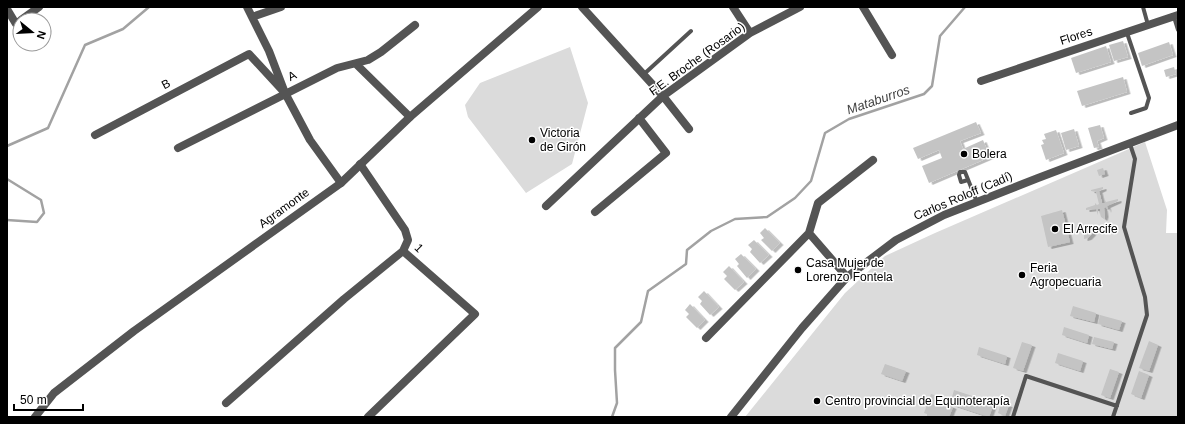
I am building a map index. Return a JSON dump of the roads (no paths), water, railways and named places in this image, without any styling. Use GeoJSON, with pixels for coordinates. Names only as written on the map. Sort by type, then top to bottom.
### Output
{"type":"FeatureCollection","features":[{"type":"Feature","properties":{"kind":"street"},"geometry":{"type":"LineString","coordinates":[[247,7],[269,52],[285,93],[310,140],[340,183]]}},
{"type":"Feature","properties":{"kind":"street"},"geometry":{"type":"LineString","coordinates":[[252,17],[281,7]]}},
{"type":"Feature","properties":{"kind":"street","name":"Agramonte"},"geometry":{"type":"LineString","coordinates":[[35,417],[54,393],[134,331],[340,183],[410,117],[538,7]]}},
{"type":"Feature","properties":{"kind":"street"},"geometry":{"type":"LineString","coordinates":[[582,7],[663,96],[689,129]]}},
{"type":"Feature","properties":{"kind":"street"},"geometry":{"type":"LineString","coordinates":[[733,7],[750,33]]}},
{"type":"Feature","properties":{"kind":"street","name":"F.E. Broche (Rosario)"},"geometry":{"type":"LineString","coordinates":[[546,206],[663,96],[750,33],[800,7]]}},
{"type":"Feature","properties":{"kind":"street"},"geometry":{"type":"LineString","coordinates":[[863,7],[892,55]]}},
{"type":"Feature","properties":{"kind":"street","name":"Flores"},"geometry":{"type":"LineString","coordinates":[[982,81],[1176,16]]}},
{"type":"Feature","properties":{"kind":"street","name":"A"},"geometry":{"type":"LineString","coordinates":[[178,148],[337,68],[368,60],[381,52],[415,25]]}},
{"type":"Feature","properties":{"kind":"street","name":"B"},"geometry":{"type":"LineString","coordinates":[[95,135],[249,54],[285,93]]}},
{"type":"Feature","properties":{"kind":"street"},"geometry":{"type":"LineString","coordinates":[[356,64],[410,117]]}},
{"type":"Feature","properties":{"kind":"street"},"geometry":{"type":"LineString","coordinates":[[595,212],[666,153],[639,118]]}},
{"type":"Feature","properties":{"kind":"street","name":"Carlos Roloff (Cadí)"},"geometry":{"type":"LineString","coordinates":[[731,417],[802,328],[847,278],[896,240],[944,214],[1129,143],[1178,126]]}},
{"type":"Feature","properties":{"kind":"street"},"geometry":{"type":"LineString","coordinates":[[706,338],[809,234],[818,203],[873,160]]}},
{"type":"Feature","properties":{"kind":"street","name":"1"},"geometry":{"type":"LineString","coordinates":[[360,164],[405,230],[408,240],[404,252],[475,314],[368,417]]}},
{"type":"Feature","properties":{"kind":"street"},"geometry":{"type":"LineString","coordinates":[[809,234],[847,278]]}},
{"type":"Feature","properties":{"kind":"street"},"geometry":{"type":"LineString","coordinates":[[226,403],[344,299],[404,252]]}},
{"type":"Feature","properties":{"kind":"lane"},"geometry":{"type":"LineString","coordinates":[[1144,7],[1148,25]]}},
{"type":"Feature","properties":{"kind":"lane"},"geometry":{"type":"LineString","coordinates":[[1176,16],[1178,30]]}},
{"type":"Feature","properties":{"kind":"lane"},"geometry":{"type":"LineString","coordinates":[[644,75],[691,31]]}},
{"type":"Feature","properties":{"kind":"lane"},"geometry":{"type":"LineString","coordinates":[[1127,32],[1149,98],[1146,108],[1131,113]]}},
{"type":"Feature","properties":{"kind":"lane"},"geometry":{"type":"LineString","coordinates":[[1113,417],[1147,315],[1145,297],[1124,227],[1135,159],[1129,143]]}},
{"type":"Feature","properties":{"kind":"lane"},"geometry":{"type":"LineString","coordinates":[[968,180],[976,202]]}},
{"type":"Feature","properties":{"kind":"lane"},"geometry":{"type":"LineString","coordinates":[[1013,417],[1026,376],[1117,406]]}},
{"type":"Feature","properties":{"kind":"waterway"},"geometry":{"type":"LineString","coordinates":[[7,146],[48,128],[85,45],[123,29],[149,7]]}},
{"type":"Feature","properties":{"kind":"waterway","name":"Mataburros"},"geometry":{"type":"LineString","coordinates":[[612,417],[617,403],[615,348],[641,322],[648,291],[686,264],[687,250],[711,231],[735,219],[767,217],[795,198],[811,181],[825,133],[849,119],[924,94],[932,86],[940,36],[965,7]]}},
{"type":"Feature","properties":{"kind":"waterway"},"geometry":{"type":"LineString","coordinates":[[7,179],[41,200],[44,213],[37,222],[7,220]]}},
{"type":"Feature","properties":{"kind":"place","name":"Victoria de Girón"},"geometry":{"type":"Point","coordinates":[532,140]}},
{"type":"Feature","properties":{"kind":"place","name":"Bolera"},"geometry":{"type":"Point","coordinates":[964,154]}},
{"type":"Feature","properties":{"kind":"place","name":"El Arrecife"},"geometry":{"type":"Point","coordinates":[1055,229]}},
{"type":"Feature","properties":{"kind":"place","name":"Casa Mujer de Lorenzo Fontela"},"geometry":{"type":"Point","coordinates":[798,270]}},
{"type":"Feature","properties":{"kind":"place","name":"Feria Agropecuaria"},"geometry":{"type":"Point","coordinates":[1022,275]}},
{"type":"Feature","properties":{"kind":"place","name":"Centro provincial de Equinoterapía"},"geometry":{"type":"Point","coordinates":[817,401]}}]}
